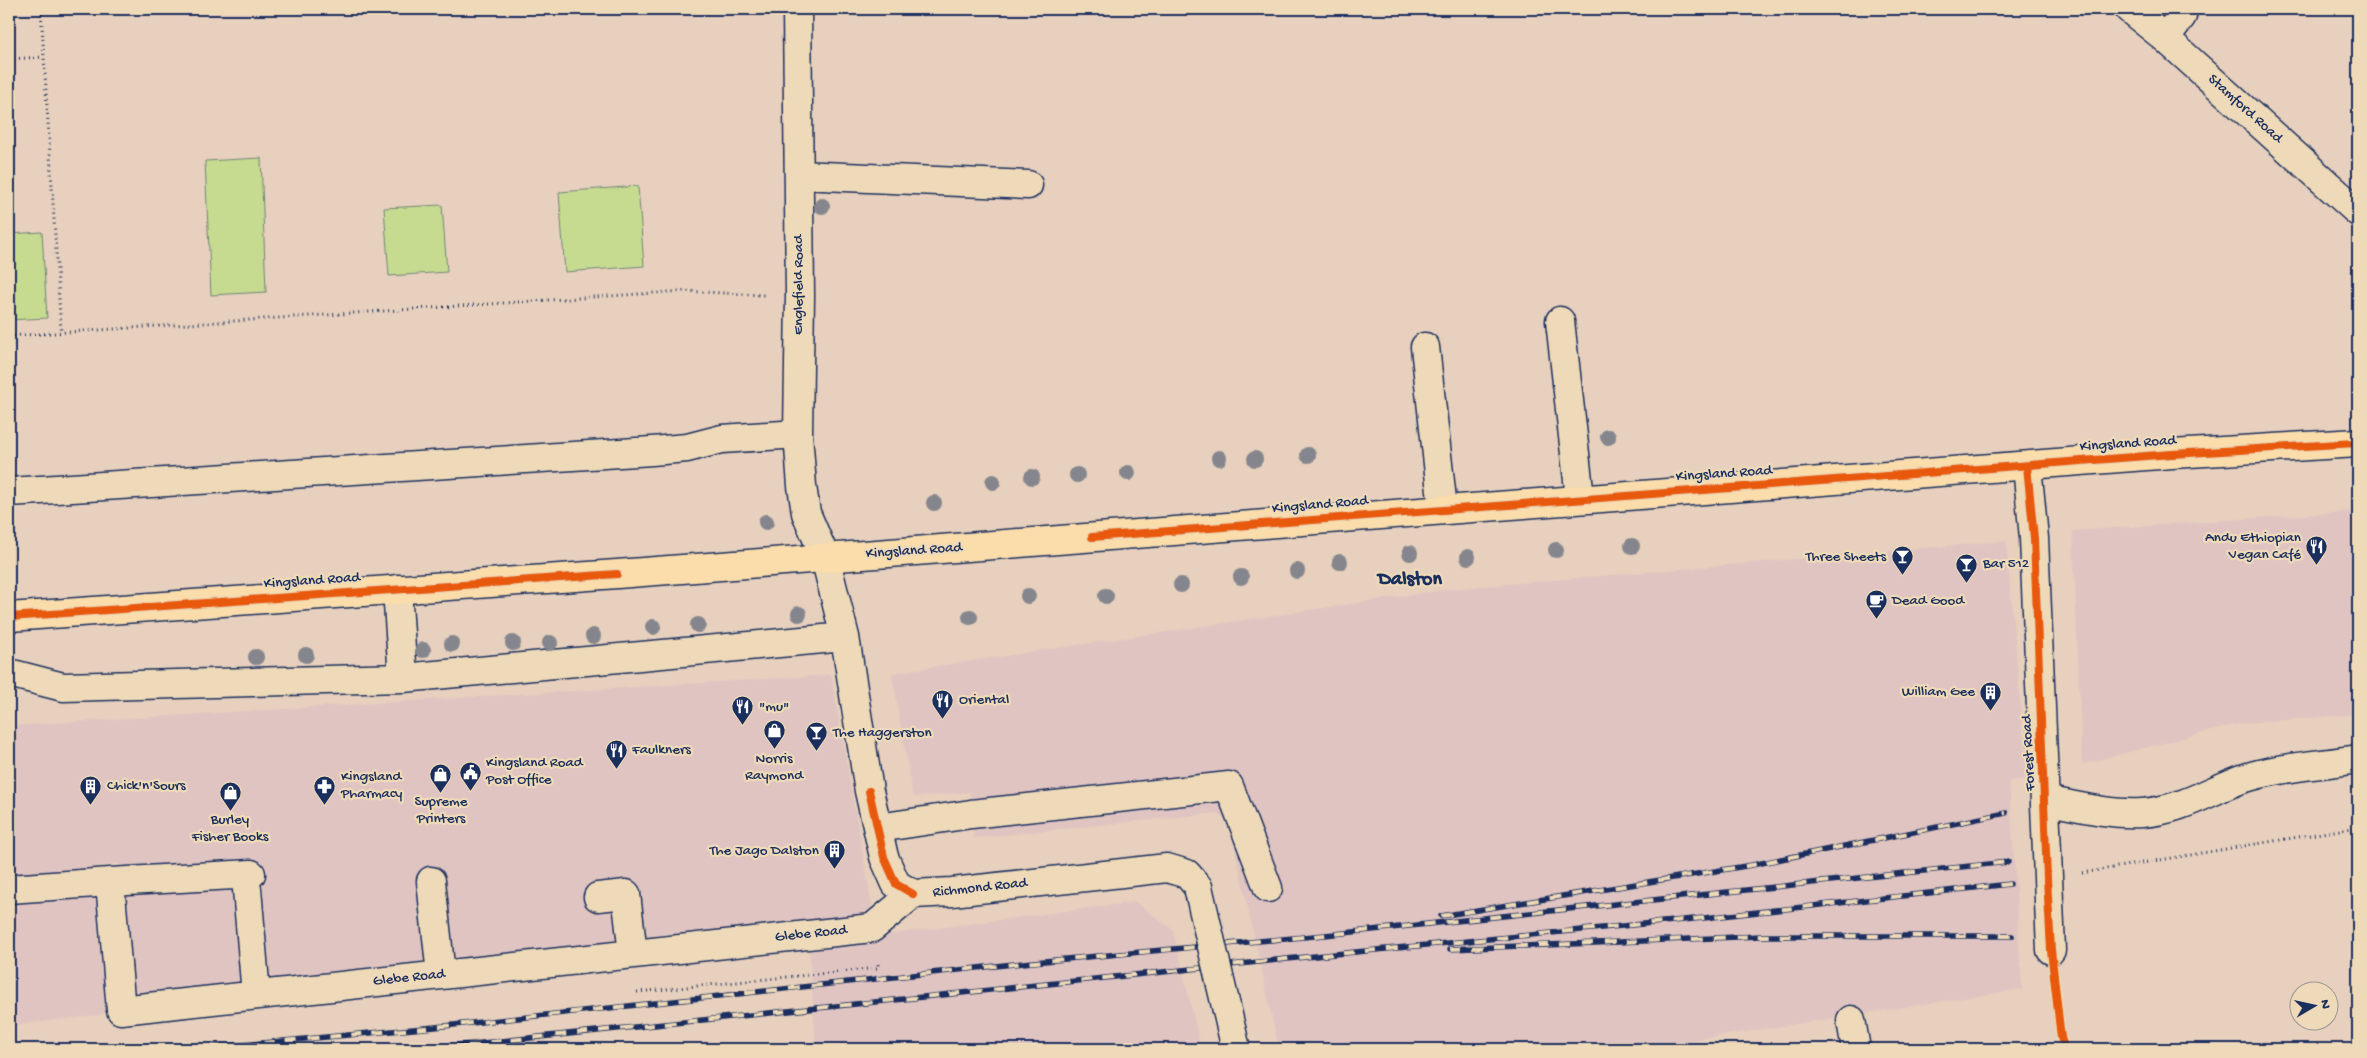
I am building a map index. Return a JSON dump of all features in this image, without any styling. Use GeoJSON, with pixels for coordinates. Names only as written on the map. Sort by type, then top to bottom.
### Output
{"type":"FeatureCollection","features":[{"type":"Feature","properties":{"kind":"highway","name":"Kingsland Road"},"geometry":{"type":"LineString","coordinates":[[9,617],[2172,454],[2358,443]]}},
{"type":"Feature","properties":{"kind":"street","name":"Englefield Road"},"geometry":{"type":"LineString","coordinates":[[797,9],[800,296],[798,434],[806,513],[825,557]]}},
{"type":"Feature","properties":{"kind":"street","name":"Stamford Road"},"geometry":{"type":"LineString","coordinates":[[2129,9],[2165,38],[2358,212]]}},
{"type":"Feature","properties":{"kind":"street"},"geometry":{"type":"LineString","coordinates":[[2165,38],[2182,16],[2182,9]]}},
{"type":"Feature","properties":{"kind":"street"},"geometry":{"type":"LineString","coordinates":[[799,176],[1028,185]]}},
{"type":"Feature","properties":{"kind":"street"},"geometry":{"type":"LineString","coordinates":[[1560,321],[1580,498]]}},
{"type":"Feature","properties":{"kind":"street"},"geometry":{"type":"LineString","coordinates":[[1426,347],[1443,509]]}},
{"type":"Feature","properties":{"kind":"street"},"geometry":{"type":"LineString","coordinates":[[9,492],[633,453],[687,448],[722,439],[798,434]]}},
{"type":"Feature","properties":{"kind":"street","name":"Forest Road"},"geometry":{"type":"LineString","coordinates":[[2027,466],[2034,538],[2047,879],[2052,950]]}},
{"type":"Feature","properties":{"kind":"street","name":"Richmond Road"},"geometry":{"type":"LineString","coordinates":[[825,557],[845,638],[869,791],[884,857],[896,884],[913,894],[952,892],[1167,868],[1187,874],[1198,887],[1236,1049]]}},
{"type":"Feature","properties":{"kind":"street"},"geometry":{"type":"LineString","coordinates":[[397,589],[403,678]]}},
{"type":"Feature","properties":{"kind":"street"},"geometry":{"type":"LineString","coordinates":[[9,673],[63,687],[403,678],[845,638]]}},
{"type":"Feature","properties":{"kind":"street"},"geometry":{"type":"LineString","coordinates":[[2045,800],[2121,813],[2173,809],[2243,779],[2271,772],[2358,759]]}},
{"type":"Feature","properties":{"kind":"street"},"geometry":{"type":"LineString","coordinates":[[878,828],[971,814],[1229,786],[1268,888]]}},
{"type":"Feature","properties":{"kind":"street"},"geometry":{"type":"LineString","coordinates":[[9,889],[110,882],[249,881],[256,995]]}},
{"type":"Feature","properties":{"kind":"street"},"geometry":{"type":"LineString","coordinates":[[431,881],[441,975]]}},
{"type":"Feature","properties":{"kind":"street","name":"Glebe Road"},"geometry":{"type":"LineString","coordinates":[[110,882],[121,1010],[872,928],[913,894]]}},
{"type":"Feature","properties":{"kind":"street"},"geometry":{"type":"LineString","coordinates":[[598,897],[626,894],[633,954]]}},
{"type":"Feature","properties":{"kind":"street"},"geometry":{"type":"LineString","coordinates":[[1851,1020],[1856,1049]]}},
{"type":"Feature","properties":{"kind":"path"},"geometry":{"type":"LineString","coordinates":[[41,9],[61,332]]}},
{"type":"Feature","properties":{"kind":"path"},"geometry":{"type":"LineString","coordinates":[[9,60],[44,57]]}},
{"type":"Feature","properties":{"kind":"path"},"geometry":{"type":"LineString","coordinates":[[9,336],[684,291],[800,296]]}},
{"type":"Feature","properties":{"kind":"path"},"geometry":{"type":"LineString","coordinates":[[2047,879],[2358,827]]}},
{"type":"Feature","properties":{"kind":"shaded area"},"geometry":{"type":"Polygon","coordinates":[[[2358,511],[2358,714],[2238,724],[2082,764],[2073,531],[2358,511]]]}},
{"type":"Feature","properties":{"kind":"shaded area"},"geometry":{"type":"Polygon","coordinates":[[[2006,541],[2027,779],[2009,781],[2022,989],[1635,1049],[1279,1049],[1229,822],[1218,813],[974,838],[970,792],[913,797],[892,673],[1450,589],[2006,541]]]}},
{"type":"Feature","properties":{"kind":"shaded area"},"geometry":{"type":"Polygon","coordinates":[[[831,675],[874,918],[128,1004],[119,864],[9,876],[9,726],[831,675]]]}},
{"type":"Feature","properties":{"kind":"shaded area"},"geometry":{"type":"Polygon","coordinates":[[[104,892],[113,1013],[9,1026],[9,900],[104,892]]]}},
{"type":"Feature","properties":{"kind":"shaded area"},"geometry":{"type":"Polygon","coordinates":[[[1135,902],[1173,930],[1201,1049],[816,1049],[809,945],[1135,902]]]}},
{"type":"Feature","properties":{"kind":"green space"},"geometry":{"type":"Polygon","coordinates":[[[261,158],[266,292],[211,295],[205,161],[261,158]]]}},
{"type":"Feature","properties":{"kind":"green space"},"geometry":{"type":"Polygon","coordinates":[[[638,186],[644,266],[565,272],[559,192],[638,186]]]}},
{"type":"Feature","properties":{"kind":"green space"},"geometry":{"type":"Polygon","coordinates":[[[442,205],[447,272],[389,276],[384,208],[442,205]]]}},
{"type":"Feature","properties":{"kind":"green space"},"geometry":{"type":"Polygon","coordinates":[[[42,232],[47,318],[9,320],[9,234],[42,232]]]}},
{"type":"Feature","properties":{"kind":"railway"},"geometry":{"type":"LineString","coordinates":[[1441,916],[1752,865],[2006,813]]}},
{"type":"Feature","properties":{"kind":"railway"},"geometry":{"type":"LineString","coordinates":[[198,1049],[435,1027],[1023,963],[1325,935],[2008,862]]}},
{"type":"Feature","properties":{"kind":"railway"},"geometry":{"type":"LineString","coordinates":[[424,1049],[1325,955],[1704,918],[2010,884]]}},
{"type":"Feature","properties":{"kind":"railway"},"geometry":{"type":"LineString","coordinates":[[1450,949],[1761,936],[2012,936]]}},
{"type":"Feature","properties":{"kind":"cycle path"},"geometry":{"type":"LineString","coordinates":[[1092,537],[2172,454],[2356,443]]}},
{"type":"Feature","properties":{"kind":"cycle path"},"geometry":{"type":"LineString","coordinates":[[2027,466],[2034,538],[2051,950],[2061,1038],[2065,1049]]}},
{"type":"Feature","properties":{"kind":"cycle path"},"geometry":{"type":"LineString","coordinates":[[9,617],[617,574]]}},
{"type":"Feature","properties":{"kind":"cycle path"},"geometry":{"type":"LineString","coordinates":[[869,791],[884,857],[896,884],[913,894]]}},
{"type":"Feature","properties":{"kind":"place","name":"Andu Ethiopian Vegan Café"},"geometry":{"type":"Point","coordinates":[2317,566]}},
{"type":"Feature","properties":{"kind":"place","name":"Three Sheets"},"geometry":{"type":"Point","coordinates":[1902,576]}},
{"type":"Feature","properties":{"kind":"place","name":"Bar 512"},"geometry":{"type":"Point","coordinates":[1967,583]}},
{"type":"Feature","properties":{"kind":"place","name":"Dead Good"},"geometry":{"type":"Point","coordinates":[1876,620]}},
{"type":"Feature","properties":{"kind":"place","name":"William Gee"},"geometry":{"type":"Point","coordinates":[1991,711]}},
{"type":"Feature","properties":{"kind":"place","name":"Oriental"},"geometry":{"type":"Point","coordinates":[943,719]}},
{"type":"Feature","properties":{"kind":"place","name":"\"mu\""},"geometry":{"type":"Point","coordinates":[743,726]}},
{"type":"Feature","properties":{"kind":"place","name":"Norris Raymond"},"geometry":{"type":"Point","coordinates":[774,750]}},
{"type":"Feature","properties":{"kind":"place","name":"The Haggerston"},"geometry":{"type":"Point","coordinates":[817,752]}},
{"type":"Feature","properties":{"kind":"place","name":"Faulkners"},"geometry":{"type":"Point","coordinates":[616,769]}},
{"type":"Feature","properties":{"kind":"place","name":"Kingsland Road Post Office"},"geometry":{"type":"Point","coordinates":[470,791]}},
{"type":"Feature","properties":{"kind":"place","name":"Supreme Printers"},"geometry":{"type":"Point","coordinates":[441,793]}},
{"type":"Feature","properties":{"kind":"place","name":"Chick'n'Sours"},"geometry":{"type":"Point","coordinates":[91,805]}},
{"type":"Feature","properties":{"kind":"place","name":"Kingsland Pharmacy"},"geometry":{"type":"Point","coordinates":[325,805]}},
{"type":"Feature","properties":{"kind":"place","name":"Burley Fisher Books"},"geometry":{"type":"Point","coordinates":[230,811]}},
{"type":"Feature","properties":{"kind":"place","name":"The Jago Dalston"},"geometry":{"type":"Point","coordinates":[835,870]}},
{"type":"Feature","properties":{"kind":"district","name":"Dalston"},"geometry":{"type":"Point","coordinates":[1410,580]}}]}
